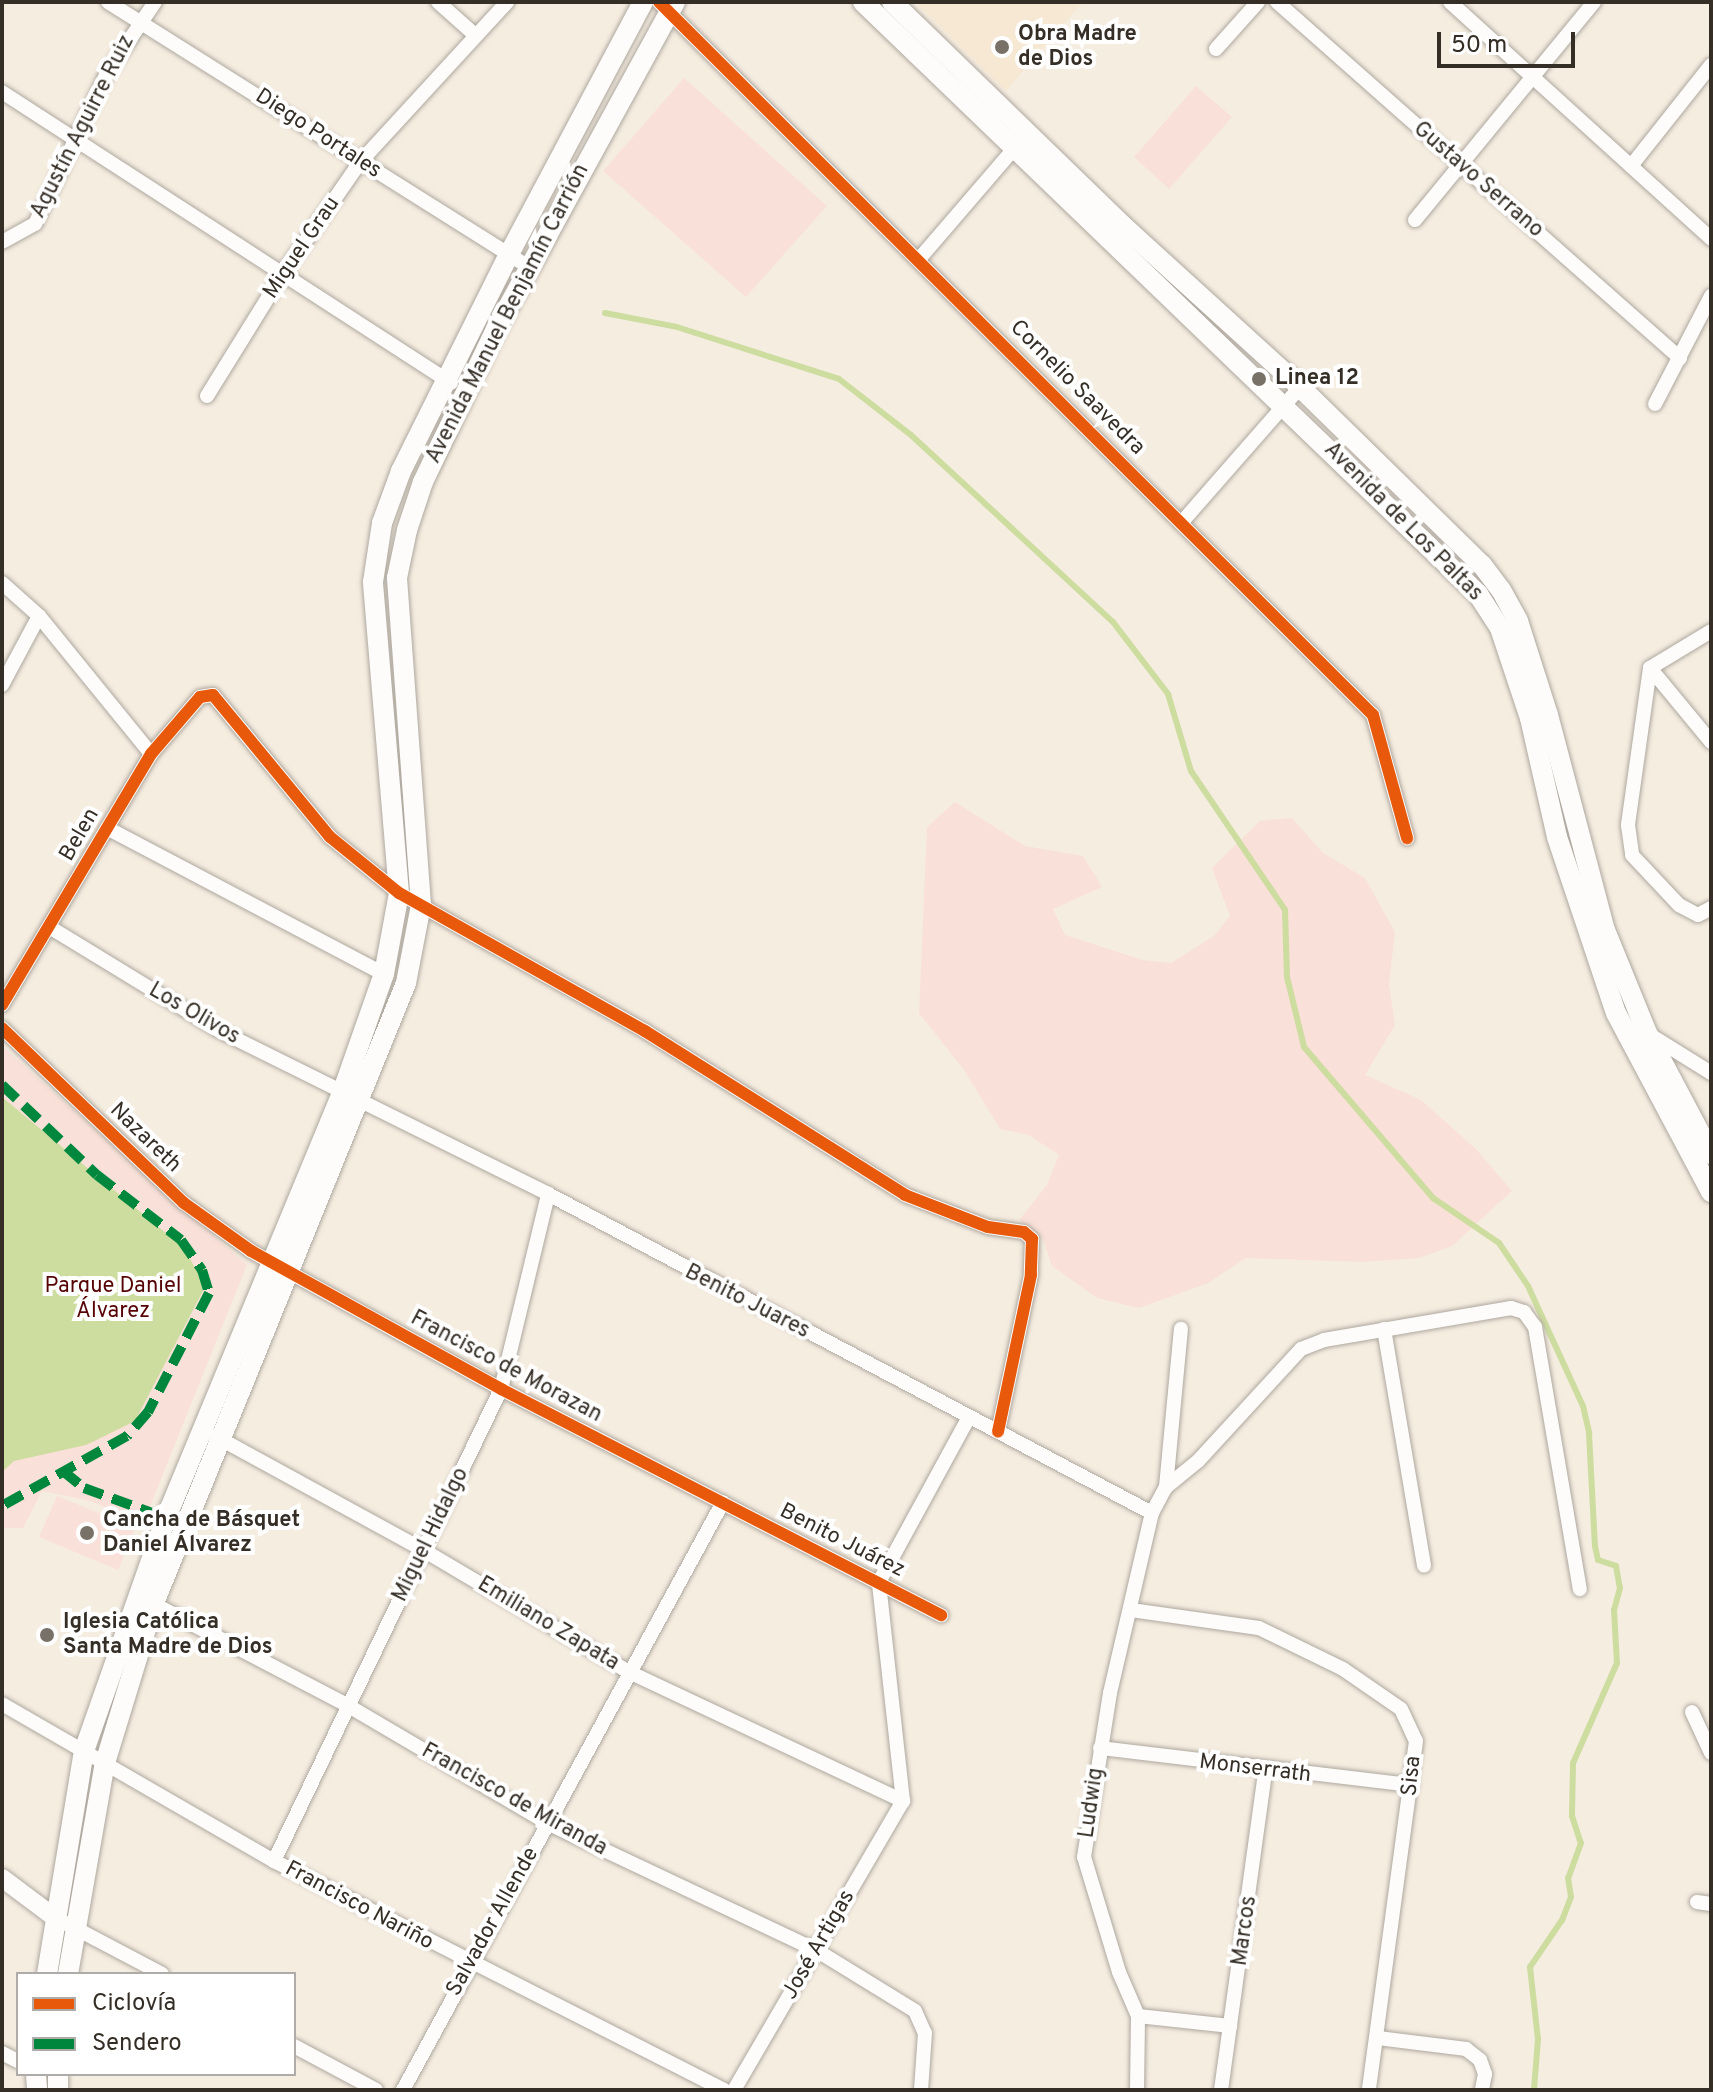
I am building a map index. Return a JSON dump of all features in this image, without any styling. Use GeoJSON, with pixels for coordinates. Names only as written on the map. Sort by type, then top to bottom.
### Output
{"type":"FeatureCollection","features":[{"type":"Feature","properties":{"kind":"main road","name":"Avenida Manuel Benjamín Carrión"},"geometry":{"type":"LineString","coordinates":[[281,1268],[384,974],[399,893],[373,582],[382,523],[446,380],[508,256],[643,2]]}},
{"type":"Feature","properties":{"kind":"main road","name":"Avenida de Los Paltas"},"geometry":{"type":"LineString","coordinates":[[863,2],[1300,387],[1482,565],[1518,621],[1605,930],[1647,1033],[1711,1154]]}},
{"type":"Feature","properties":{"kind":"main road","name":"Avenida de Los Paltas"},"geometry":{"type":"LineString","coordinates":[[892,2],[1022,140],[1478,594],[1500,628],[1530,718],[1583,927],[1627,1039],[1711,1192]]}},
{"type":"Feature","properties":{"kind":"main road","name":"Avenida Manuel Benjamín Carrión"},"geometry":{"type":"LineString","coordinates":[[68,1972],[64,1922],[84,1751],[211,1434],[281,1268],[361,1102],[406,983],[421,905],[397,578],[423,482],[528,267],[667,5]]}},
{"type":"Feature","properties":{"kind":"main road","name":"Avenida Manuel Benjamín Carrión"},"geometry":{"type":"LineString","coordinates":[[48,1972],[64,1922],[145,1600]]}},
{"type":"Feature","properties":{"kind":"street","name":"Diego Portales"},"geometry":{"type":"LineString","coordinates":[[108,2],[528,267]]}},
{"type":"Feature","properties":{"kind":"street","name":"Agustín Aguirre Ruiz"},"geometry":{"type":"LineString","coordinates":[[2,242],[35,224],[78,141],[106,75],[138,21],[155,2]]}},
{"type":"Feature","properties":{"kind":"street"},"geometry":{"type":"LineString","coordinates":[[438,2],[475,35]]}},
{"type":"Feature","properties":{"kind":"street","name":"Miguel Grau"},"geometry":{"type":"LineString","coordinates":[[207,396],[284,272],[361,161],[507,2]]}},
{"type":"Feature","properties":{"kind":"street"},"geometry":{"type":"LineString","coordinates":[[1216,49],[1258,2]]}},
{"type":"Feature","properties":{"kind":"street","name":"Gustavo Serrano"},"geometry":{"type":"LineString","coordinates":[[1277,2],[1680,358]]}},
{"type":"Feature","properties":{"kind":"street"},"geometry":{"type":"LineString","coordinates":[[1450,2],[1711,239]]}},
{"type":"Feature","properties":{"kind":"street"},"geometry":{"type":"LineString","coordinates":[[1415,220],[1536,77],[1594,2]]}},
{"type":"Feature","properties":{"kind":"street","name":"Cornelio Saavedra"},"geometry":{"type":"LineString","coordinates":[[667,5],[1373,715],[1407,838]]}},
{"type":"Feature","properties":{"kind":"street"},"geometry":{"type":"LineString","coordinates":[[1631,166],[1711,65]]}},
{"type":"Feature","properties":{"kind":"street"},"geometry":{"type":"LineString","coordinates":[[2,92],[465,391]]}},
{"type":"Feature","properties":{"kind":"street"},"geometry":{"type":"LineString","coordinates":[[920,258],[1022,140]]}},
{"type":"Feature","properties":{"kind":"street"},"geometry":{"type":"LineString","coordinates":[[1655,404],[1711,296]]}},
{"type":"Feature","properties":{"kind":"street"},"geometry":{"type":"LineString","coordinates":[[1182,522],[1300,387]]}},
{"type":"Feature","properties":{"kind":"street"},"geometry":{"type":"LineString","coordinates":[[2,583],[39,616],[151,754]]}},
{"type":"Feature","properties":{"kind":"street"},"geometry":{"type":"LineString","coordinates":[[2,685],[39,616]]}},
{"type":"Feature","properties":{"kind":"street"},"geometry":{"type":"LineString","coordinates":[[1650,668],[1711,631]]}},
{"type":"Feature","properties":{"kind":"street"},"geometry":{"type":"LineString","coordinates":[[1650,668],[1711,742]]}},
{"type":"Feature","properties":{"kind":"street"},"geometry":{"type":"LineString","coordinates":[[1650,668],[1628,825],[1632,855],[1679,905],[1698,915],[1711,908]]}},
{"type":"Feature","properties":{"kind":"street","name":"Belen"},"geometry":{"type":"LineString","coordinates":[[2,1005],[51,928],[151,754],[206,694],[213,695],[330,837],[399,893]]}},
{"type":"Feature","properties":{"kind":"street"},"geometry":{"type":"LineString","coordinates":[[107,828],[384,974]]}},
{"type":"Feature","properties":{"kind":"street"},"geometry":{"type":"LineString","coordinates":[[399,893],[645,1031],[905,1195],[988,1227],[1024,1232],[1032,1239],[1033,1263],[998,1432]]}},
{"type":"Feature","properties":{"kind":"street","name":"Los Olivos"},"geometry":{"type":"LineString","coordinates":[[51,928],[218,1030],[342,1093]]}},
{"type":"Feature","properties":{"kind":"street","name":"Nazareth"},"geometry":{"type":"LineString","coordinates":[[2,1028],[184,1203],[281,1268]]}},
{"type":"Feature","properties":{"kind":"street"},"geometry":{"type":"LineString","coordinates":[[1627,1039],[1647,1033],[1711,1073]]}},
{"type":"Feature","properties":{"kind":"street","name":"Benito Juares"},"geometry":{"type":"LineString","coordinates":[[342,1093],[548,1194],[1152,1513]]}},
{"type":"Feature","properties":{"kind":"street","name":"Miguel Hidalgo"},"geometry":{"type":"LineString","coordinates":[[274,1861],[501,1389],[548,1194]]}},
{"type":"Feature","properties":{"kind":"street","name":"Francisco de Morazan"},"geometry":{"type":"LineString","coordinates":[[281,1268],[501,1389],[723,1502]]}},
{"type":"Feature","properties":{"kind":"street"},"geometry":{"type":"LineString","coordinates":[[1166,1487],[1198,1461],[1301,1349],[1384,1329],[1511,1308],[1524,1312],[1535,1327],[1580,1589]]}},
{"type":"Feature","properties":{"kind":"street"},"geometry":{"type":"LineString","coordinates":[[1166,1487],[1181,1329]]}},
{"type":"Feature","properties":{"kind":"street"},"geometry":{"type":"LineString","coordinates":[[1384,1329],[1424,1566]]}},
{"type":"Feature","properties":{"kind":"street"},"geometry":{"type":"LineString","coordinates":[[903,1801],[879,1582],[969,1417]]}},
{"type":"Feature","properties":{"kind":"street","name":"Emiliano Zapata"},"geometry":{"type":"LineString","coordinates":[[211,1434],[425,1551],[629,1672],[903,1801]]}},
{"type":"Feature","properties":{"kind":"street","name":"Ludwig"},"geometry":{"type":"LineString","coordinates":[[1137,2090],[1138,2016],[1119,1972],[1084,1857],[1100,1748],[1152,1513],[1166,1487]]}},
{"type":"Feature","properties":{"kind":"street","name":"Benito Juárez"},"geometry":{"type":"LineString","coordinates":[[723,1502],[941,1615]]}},
{"type":"Feature","properties":{"kind":"street","name":"Salvador Allende"},"geometry":{"type":"LineString","coordinates":[[403,2090],[723,1502]]}},
{"type":"Feature","properties":{"kind":"street","name":"Francisco de Miranda"},"geometry":{"type":"LineString","coordinates":[[145,1600],[347,1705],[547,1823],[816,1950],[915,2011],[925,2033],[921,2090]]}},
{"type":"Feature","properties":{"kind":"street","name":"Sisa"},"geometry":{"type":"LineString","coordinates":[[1131,1610],[1259,1628],[1343,1669],[1401,1709],[1416,1741],[1369,2090]]}},
{"type":"Feature","properties":{"kind":"street","name":"Francisco Nariño"},"geometry":{"type":"LineString","coordinates":[[2,1704],[274,1861],[470,1964],[724,2090]]}},
{"type":"Feature","properties":{"kind":"street"},"geometry":{"type":"LineString","coordinates":[[1692,1712],[1711,1753]]}},
{"type":"Feature","properties":{"kind":"street","name":"Monserrath"},"geometry":{"type":"LineString","coordinates":[[1100,1748],[1265,1772],[1411,1785]]}},
{"type":"Feature","properties":{"kind":"street","name":"Marcos"},"geometry":{"type":"LineString","coordinates":[[1221,2090],[1265,1772]]}},
{"type":"Feature","properties":{"kind":"street","name":"José Artigas"},"geometry":{"type":"LineString","coordinates":[[734,2090],[903,1801]]}},
{"type":"Feature","properties":{"kind":"street"},"geometry":{"type":"LineString","coordinates":[[2,1878],[64,1922],[158,1972]]}},
{"type":"Feature","properties":{"kind":"street"},"geometry":{"type":"LineString","coordinates":[[1138,2016],[1230,2026]]}},
{"type":"Feature","properties":{"kind":"street"},"geometry":{"type":"LineString","coordinates":[[1378,2038],[1466,2049],[1480,2060],[1485,2074],[1482,2090]]}},
{"type":"Feature","properties":{"kind":"street"},"geometry":{"type":"LineString","coordinates":[[296,2047],[376,2090]]}},
{"type":"Feature","properties":{"kind":"shaded area","name":"Obra Madre de Dios"},"geometry":{"type":"Polygon","coordinates":[[[915,2],[1083,2],[1006,91],[915,2]]]}},
{"type":"Feature","properties":{"kind":"shaded area","name":"Parque Daniel Álvarez"},"geometry":{"type":"Polygon","coordinates":[[[2,1097],[185,1249],[205,1287],[135,1421],[86,1445],[14,1461],[2,1472],[2,1097]]]}},
{"type":"Feature","properties":{"kind":"green space"},"geometry":{"type":"Polygon","coordinates":[[[684,78],[827,206],[746,297],[603,171],[684,78]]]}},
{"type":"Feature","properties":{"kind":"green space"},"geometry":{"type":"Polygon","coordinates":[[[1196,86],[1232,117],[1169,189],[1134,157],[1196,86]]]}},
{"type":"Feature","properties":{"kind":"green space"},"geometry":{"type":"Polygon","coordinates":[[[955,802],[1025,846],[1083,856],[1102,887],[1053,909],[1065,935],[1143,960],[1171,963],[1214,936],[1230,916],[1212,868],[1260,821],[1292,818],[1323,853],[1365,878],[1395,932],[1389,984],[1395,1025],[1365,1075],[1421,1100],[1476,1149],[1512,1191],[1452,1246],[1419,1258],[1361,1262],[1246,1258],[1208,1283],[1139,1308],[1097,1298],[1052,1266],[1043,1239],[1019,1220],[1047,1185],[1059,1155],[1029,1135],[1000,1129],[964,1070],[919,1013],[927,827],[955,802]]]}},
{"type":"Feature","properties":{"kind":"green space","name":"Parque Daniel Álvarez"},"geometry":{"type":"Polygon","coordinates":[[[2,1046],[247,1265],[143,1524],[91,1501],[42,1491],[23,1528],[2,1528],[2,1046]]]}},
{"type":"Feature","properties":{"kind":"green space","name":"Cancha de Básquet Daniel Álvarez"},"geometry":{"type":"Polygon","coordinates":[[[57,1496],[135,1528],[118,1570],[39,1537],[57,1496]]]}},
{"type":"Feature","properties":{"kind":"waterway"},"geometry":{"type":"LineString","coordinates":[[605,313],[677,327],[839,379],[911,435],[1113,622],[1168,694],[1191,771],[1285,910],[1287,977],[1304,1047],[1433,1198],[1499,1243],[1528,1286],[1583,1406],[1589,1433],[1595,1546],[1598,1560],[1616,1566],[1620,1588],[1614,1610],[1617,1663],[1573,1763],[1572,1816],[1581,1843],[1568,1878],[1571,1897],[1562,1920],[1530,1967],[1538,2039],[1534,2090]]}},
{"type":"Feature","properties":{"kind":"marked path"},"geometry":{"type":"LineString","coordinates":[[2,1085],[97,1175],[181,1240],[202,1270],[209,1293],[148,1412],[127,1436],[2,1506]]}},
{"type":"Feature","properties":{"kind":"marked path"},"geometry":{"type":"LineString","coordinates":[[63,1471],[84,1488],[166,1518]]}},
{"type":"Feature","properties":{"kind":"cycle path"},"geometry":{"type":"LineString","coordinates":[[659,2],[1373,715],[1407,838]]}},
{"type":"Feature","properties":{"kind":"cycle path"},"geometry":{"type":"LineString","coordinates":[[2,1005],[151,754],[200,697],[213,695],[330,837],[399,893],[645,1031],[905,1195],[988,1227],[1024,1232],[1032,1239],[1031,1275],[998,1432]]}},
{"type":"Feature","properties":{"kind":"cycle path"},"geometry":{"type":"LineString","coordinates":[[2,1028],[184,1203],[251,1251],[501,1389],[941,1615]]}},
{"type":"Feature","properties":{"kind":"place","name":"Obra Madre de Dios"},"geometry":{"type":"Point","coordinates":[1002,47]}},
{"type":"Feature","properties":{"kind":"place","name":"Linea 12"},"geometry":{"type":"Point","coordinates":[1259,379]}},
{"type":"Feature","properties":{"kind":"place","name":"Cancha de Básquet Daniel Álvarez"},"geometry":{"type":"Point","coordinates":[87,1533]}},
{"type":"Feature","properties":{"kind":"place","name":"Iglesia Católica Santa Madre de Dios"},"geometry":{"type":"Point","coordinates":[47,1635]}}]}
